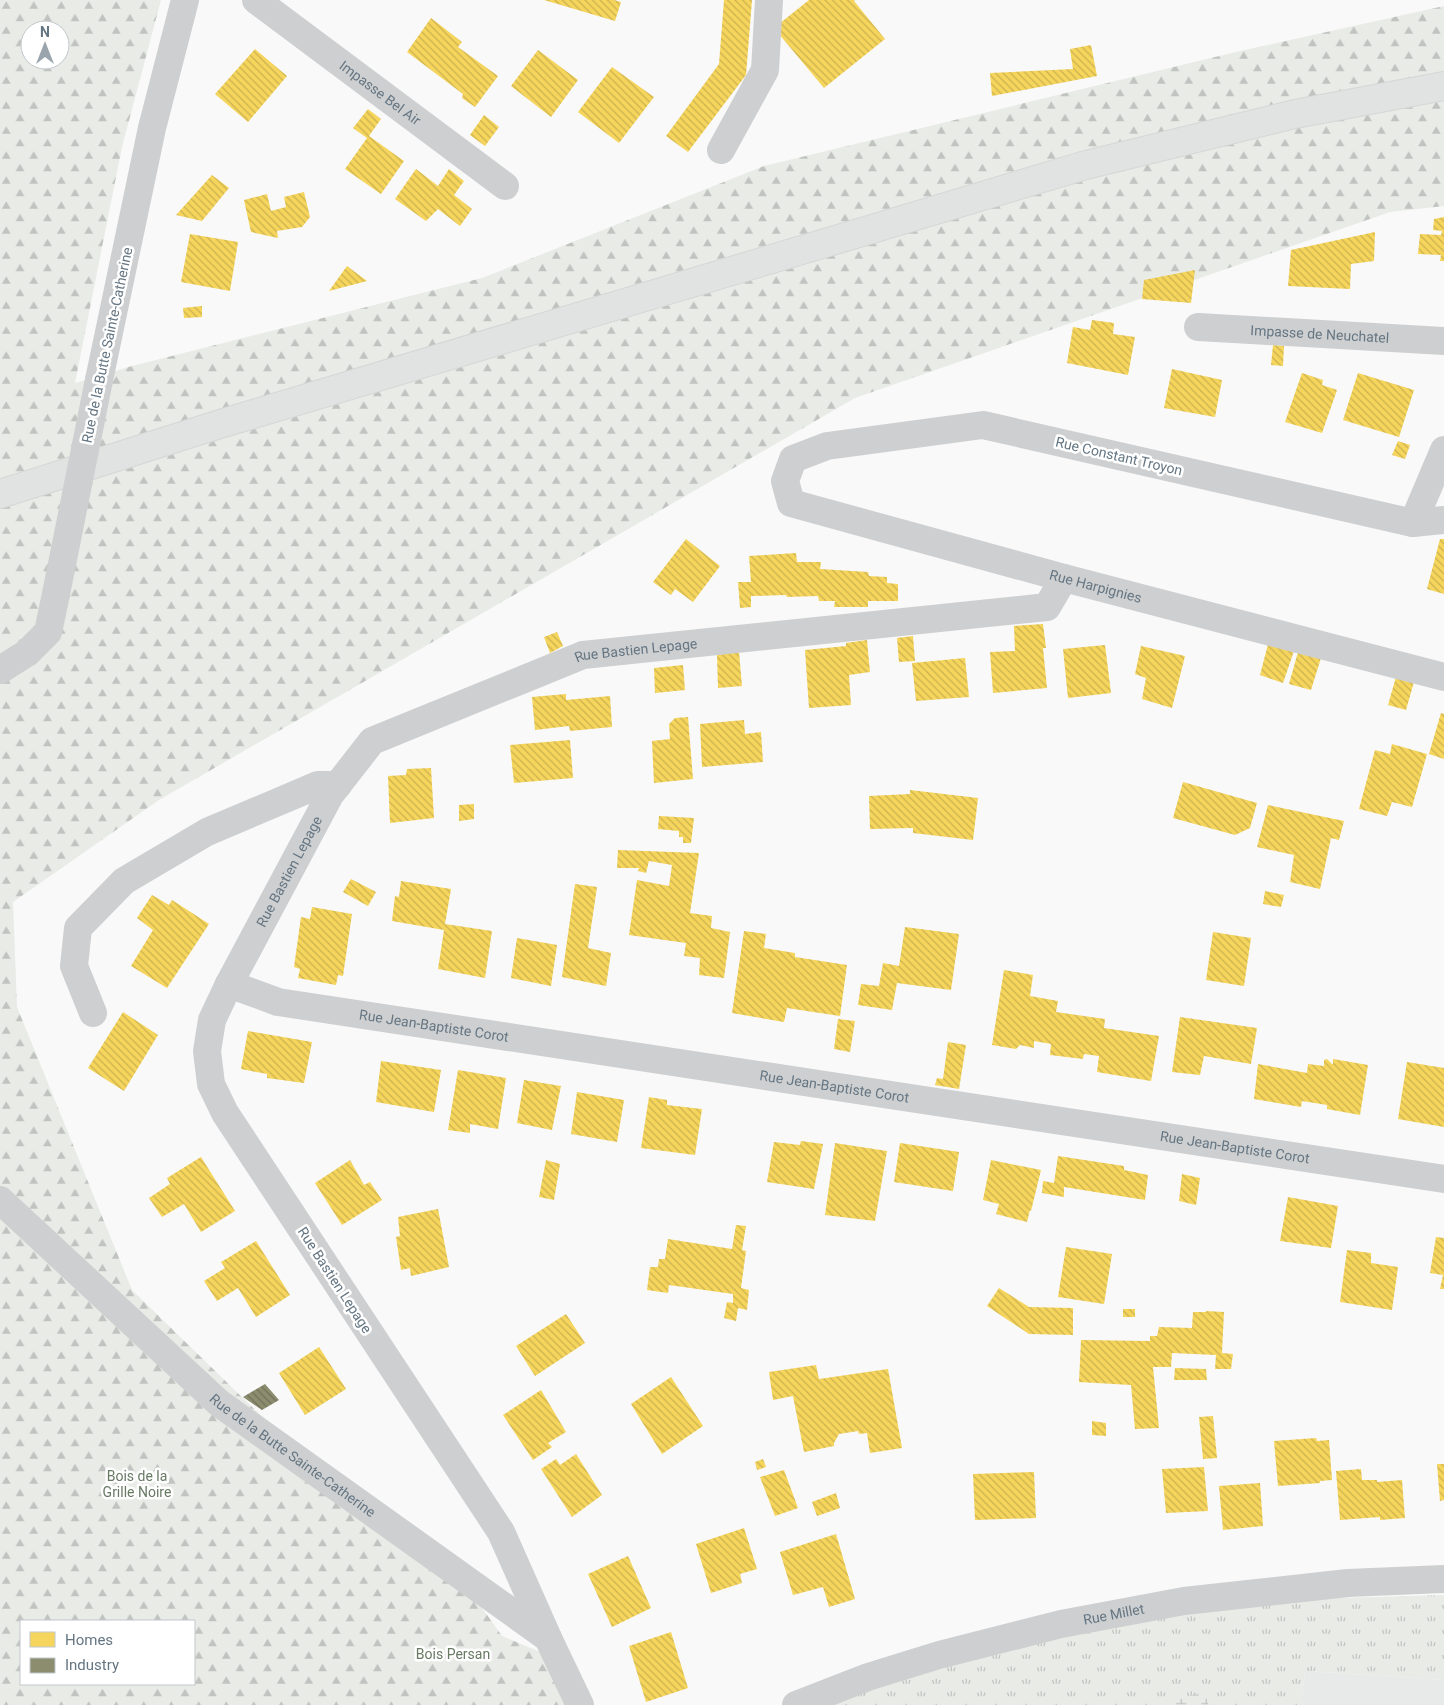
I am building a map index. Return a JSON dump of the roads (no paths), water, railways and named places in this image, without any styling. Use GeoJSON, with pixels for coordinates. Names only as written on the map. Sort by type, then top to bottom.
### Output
{"type":"FeatureCollection","features":[{"type":"Feature","properties":{"kind":"main road"},"geometry":{"type":"LineString","coordinates":[[0,494],[220,424],[1086,165],[1295,114],[1444,86]]}},
{"type":"Feature","properties":{"kind":"street","name":"Rue de la Butte Sainte-Catherine"},"geometry":{"type":"LineString","coordinates":[[0,670],[27,654],[48,632],[98,380],[152,128],[184,0]]}},
{"type":"Feature","properties":{"kind":"street","name":"Impasse Bel Air"},"geometry":{"type":"LineString","coordinates":[[256,0],[505,186]]}},
{"type":"Feature","properties":{"kind":"street"},"geometry":{"type":"LineString","coordinates":[[721,150],[765,70],[769,0]]}},
{"type":"Feature","properties":{"kind":"street","name":"Impasse de Neuchatel"},"geometry":{"type":"LineString","coordinates":[[1198,327],[1444,341]]}},
{"type":"Feature","properties":{"kind":"street","name":"Rue Constant Troyon"},"geometry":{"type":"LineString","coordinates":[[793,459],[826,446],[983,425],[1413,524],[1444,520]]}},
{"type":"Feature","properties":{"kind":"street"},"geometry":{"type":"LineString","coordinates":[[1413,524],[1444,450]]}},
{"type":"Feature","properties":{"kind":"street","name":"Rue Harpignies"},"geometry":{"type":"LineString","coordinates":[[793,459],[786,481],[791,503],[1064,578],[1444,677]]}},
{"type":"Feature","properties":{"kind":"street","name":"Rue Bastien Lepage"},"geometry":{"type":"LineString","coordinates":[[548,1638],[501,1532],[225,1113],[214,1091],[211,1084],[207,1051],[212,1020],[229,984],[330,795],[372,741],[583,655],[1047,607],[1064,578]]}},
{"type":"Feature","properties":{"kind":"street"},"geometry":{"type":"LineString","coordinates":[[94,1013],[74,966],[78,928],[124,882],[207,832],[318,785],[338,785]]}},
{"type":"Feature","properties":{"kind":"street","name":"Rue Jean-Baptiste Corot"},"geometry":{"type":"LineString","coordinates":[[229,984],[284,1003],[1444,1179]]}},
{"type":"Feature","properties":{"kind":"street","name":"Rue de la Butte Sainte-Catherine"},"geometry":{"type":"LineString","coordinates":[[0,1200],[219,1403],[548,1638],[580,1705]]}},
{"type":"Feature","properties":{"kind":"street","name":"Rue Millet"},"geometry":{"type":"LineString","coordinates":[[796,1705],[868,1676],[1061,1624],[1184,1601],[1348,1584],[1444,1579]]}},
{"type":"Feature","properties":{"kind":"park label","name":"Bois de la Grille Noire"},"geometry":{"type":"Point","coordinates":[137,1484]}},
{"type":"Feature","properties":{"kind":"park label","name":"Bois Persan"},"geometry":{"type":"Point","coordinates":[453,1654]}}]}
